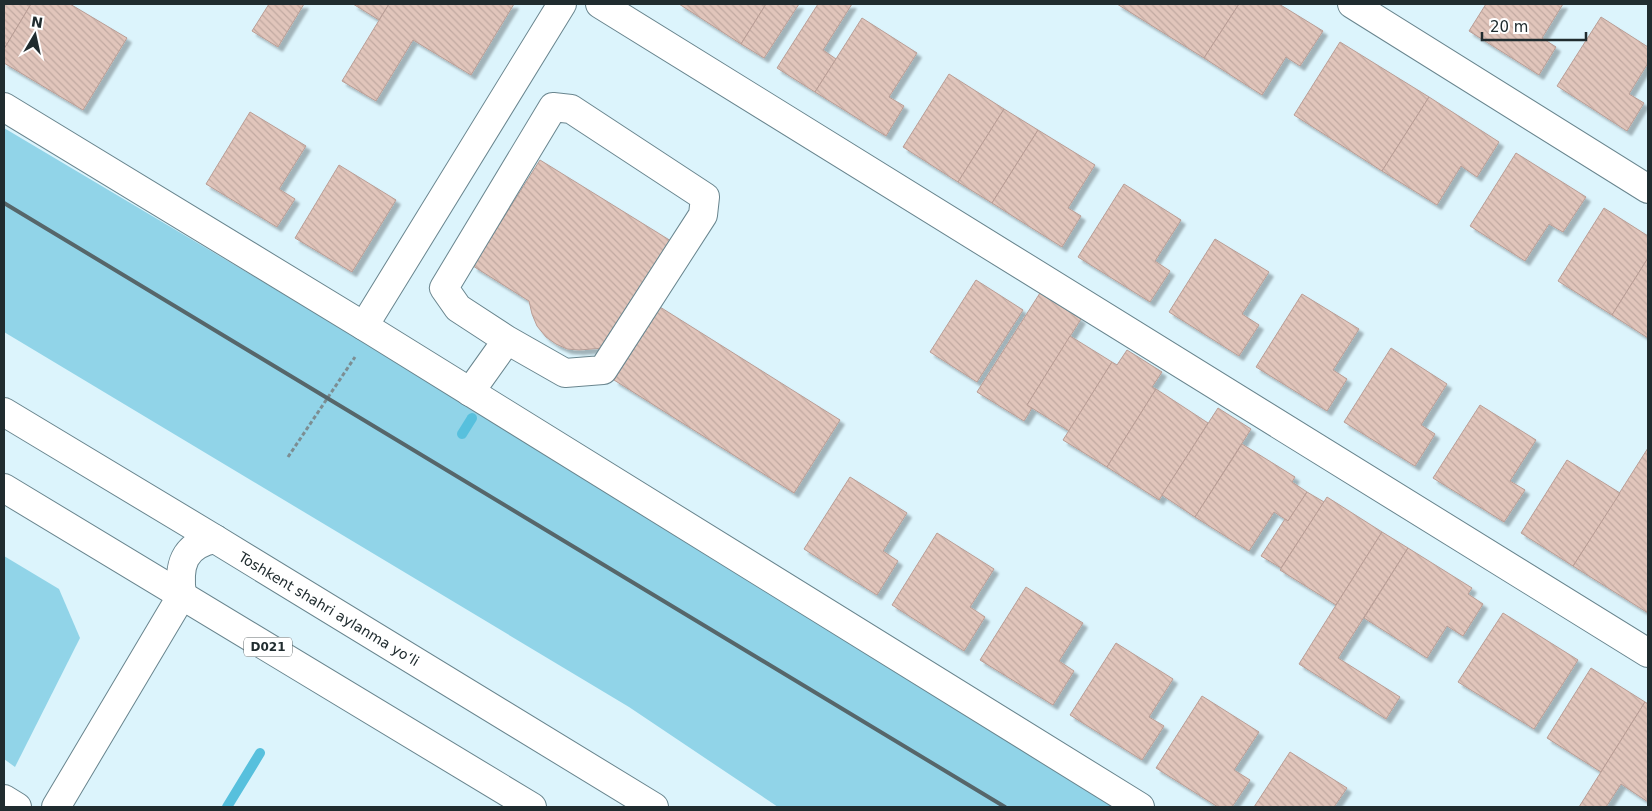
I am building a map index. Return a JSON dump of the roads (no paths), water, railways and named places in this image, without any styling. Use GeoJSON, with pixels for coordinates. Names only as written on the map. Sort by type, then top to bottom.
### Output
{"type":"FeatureCollection","features":[{"type":"Feature","properties":{"kind":"main road"},"geometry":{"type":"LineString","coordinates":[[368,329],[562,4]]}},
{"type":"Feature","properties":{"kind":"main road"},"geometry":{"type":"LineString","coordinates":[[600,4],[1648,653]]}},
{"type":"Feature","properties":{"kind":"main road"},"geometry":{"type":"LineString","coordinates":[[1352,4],[1648,189]]}},
{"type":"Feature","properties":{"kind":"main road"},"geometry":{"type":"LineString","coordinates":[[4,107],[368,329],[1140,807]]}},
{"type":"Feature","properties":{"kind":"main road"},"geometry":{"type":"LineString","coordinates":[[553,107],[571,109],[705,197],[703,215],[603,370],[565,373],[506,340],[458,308],[444,288],[553,107]]}},
{"type":"Feature","properties":{"kind":"main road"},"geometry":{"type":"LineString","coordinates":[[470,392],[506,340]]}},
{"type":"Feature","properties":{"kind":"main road","name":"Toshkent shahri aylanma yoʻli"},"geometry":{"type":"LineString","coordinates":[[4,412],[654,807]]}},
{"type":"Feature","properties":{"kind":"main road","name":"D021"},"geometry":{"type":"LineString","coordinates":[[4,488],[532,807]]}},
{"type":"Feature","properties":{"kind":"main road"},"geometry":{"type":"LineString","coordinates":[[56,807],[182,595],[180,576],[185,557],[197,544],[215,539]]}},
{"type":"Feature","properties":{"kind":"main road"},"geometry":{"type":"LineString","coordinates":[[4,799],[17,807]]}},
{"type":"Feature","properties":{"kind":"waterway"},"geometry":{"type":"LineString","coordinates":[[462,434],[472,418]]}},
{"type":"Feature","properties":{"kind":"waterway"},"geometry":{"type":"LineString","coordinates":[[227,807],[260,753]]}},
{"type":"Feature","properties":{"kind":"railway"},"geometry":{"type":"LineString","coordinates":[[4,203],[1005,807]]}}]}
